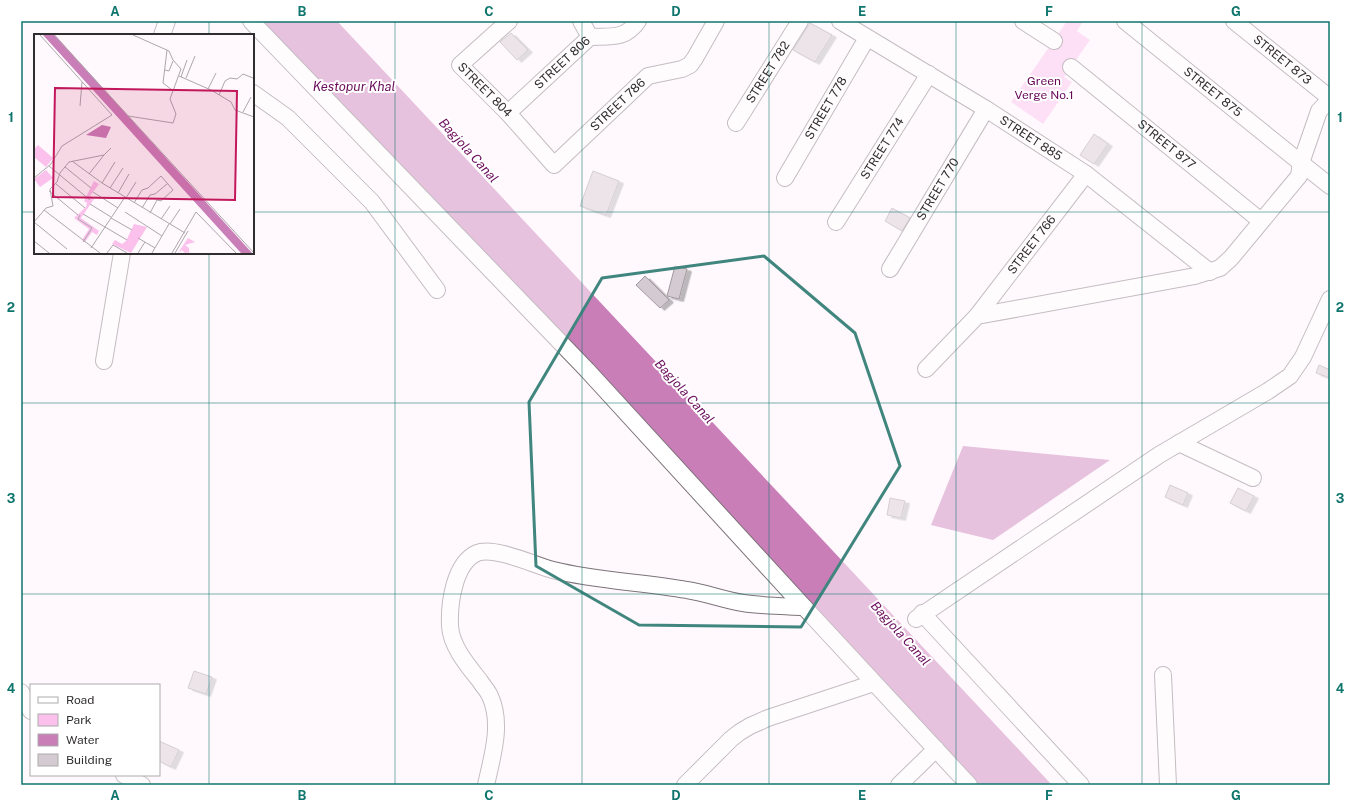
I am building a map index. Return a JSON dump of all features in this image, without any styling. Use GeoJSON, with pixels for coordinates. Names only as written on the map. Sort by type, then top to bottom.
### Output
{"type":"FeatureCollection","features":[{"type":"Feature","properties":{"kind":"street"},"geometry":{"type":"LineString","coordinates":[[162,34],[167,21]]}},
{"type":"Feature","properties":{"kind":"street"},"geometry":{"type":"LineString","coordinates":[[251,21],[587,370],[804,607],[864,667],[874,683],[969,785]]}},
{"type":"Feature","properties":{"kind":"street","name":"STREET 804"},"geometry":{"type":"LineString","coordinates":[[509,21],[460,65],[508,113],[554,165]]}},
{"type":"Feature","properties":{"kind":"street"},"geometry":{"type":"LineString","coordinates":[[581,21],[590,37]]}},
{"type":"Feature","properties":{"kind":"street","name":"STREET 806"},"geometry":{"type":"LineString","coordinates":[[508,113],[590,37],[625,34],[632,29],[638,21]]}},
{"type":"Feature","properties":{"kind":"street","name":"STREET 786"},"geometry":{"type":"LineString","coordinates":[[554,165],[648,76],[690,65],[716,21]]}},
{"type":"Feature","properties":{"kind":"street","name":"STREET 782"},"geometry":{"type":"LineString","coordinates":[[736,123],[800,21]]}},
{"type":"Feature","properties":{"kind":"street","name":"STREET 885"},"geometry":{"type":"LineString","coordinates":[[840,21],[986,109],[1086,174],[1210,272]]}},
{"type":"Feature","properties":{"kind":"street"},"geometry":{"type":"LineString","coordinates":[[1023,21],[1054,40]]}},
{"type":"Feature","properties":{"kind":"street","name":"STREET 875"},"geometry":{"type":"LineString","coordinates":[[1125,21],[1300,163],[1325,181]]}},
{"type":"Feature","properties":{"kind":"street","name":"STREET 873"},"geometry":{"type":"LineString","coordinates":[[1234,21],[1330,98]]}},
{"type":"Feature","properties":{"kind":"street","name":"STREET 778"},"geometry":{"type":"LineString","coordinates":[[785,178],[867,38]]}},
{"type":"Feature","properties":{"kind":"street","name":"STREET 877"},"geometry":{"type":"LineString","coordinates":[[1071,67],[1261,221]]}},
{"type":"Feature","properties":{"kind":"street","name":"STREET 774"},"geometry":{"type":"LineString","coordinates":[[836,222],[929,74]]}},
{"type":"Feature","properties":{"kind":"street"},"geometry":{"type":"LineString","coordinates":[[254,94],[288,118],[372,202],[437,290]]}},
{"type":"Feature","properties":{"kind":"street"},"geometry":{"type":"LineString","coordinates":[[977,316],[1188,277],[1220,268],[1231,258],[1299,176],[1300,163],[1319,110],[1330,98]]}},
{"type":"Feature","properties":{"kind":"street","name":"STREET 770"},"geometry":{"type":"LineString","coordinates":[[890,270],[986,109]]}},
{"type":"Feature","properties":{"kind":"street","name":"STREET 766"},"geometry":{"type":"LineString","coordinates":[[926,369],[977,316],[1086,174]]}},
{"type":"Feature","properties":{"kind":"street"},"geometry":{"type":"LineString","coordinates":[[104,361],[122,254]]}},
{"type":"Feature","properties":{"kind":"street"},"geometry":{"type":"LineString","coordinates":[[1081,785],[919,616],[1082,506],[1179,443],[1268,391],[1290,376],[1303,357],[1330,299]]}},
{"type":"Feature","properties":{"kind":"street"},"geometry":{"type":"LineString","coordinates":[[1179,443],[1253,478]]}},
{"type":"Feature","properties":{"kind":"street"},"geometry":{"type":"LineString","coordinates":[[486,785],[496,739],[495,709],[490,695],[464,660],[456,646],[450,628],[452,594],[458,575],[467,560],[478,553],[491,551],[505,554],[533,564],[578,575],[688,590],[743,603],[762,606],[804,607]]}},
{"type":"Feature","properties":{"kind":"street"},"geometry":{"type":"LineString","coordinates":[[1163,675],[1168,785]]}},
{"type":"Feature","properties":{"kind":"street"},"geometry":{"type":"LineString","coordinates":[[685,785],[730,739],[750,726],[768,718],[874,683]]}},
{"type":"Feature","properties":{"kind":"street"},"geometry":{"type":"LineString","coordinates":[[21,692],[30,709]]}},
{"type":"Feature","properties":{"kind":"street"},"geometry":{"type":"LineString","coordinates":[[898,785],[936,749]]}},
{"type":"Feature","properties":{"kind":"highlighted area"},"geometry":{"type":"Polygon","coordinates":[[[764,256],[855,333],[900,466],[801,627],[639,625],[536,566],[529,402],[602,278],[764,256]]]}},
{"type":"Feature","properties":{"kind":"green space","name":"Green Verge No.1"},"geometry":{"type":"Polygon","coordinates":[[[1067,21],[1083,21],[1077,31],[1090,40],[1064,77],[1072,82],[1043,124],[1011,102],[1067,21]]]}},
{"type":"Feature","properties":{"kind":"water","name":"Kestopur Khal"},"geometry":{"type":"Polygon","coordinates":[[[251,21],[337,21],[1052,785],[966,785],[251,21]]]}},
{"type":"Feature","properties":{"kind":"water"},"geometry":{"type":"Polygon","coordinates":[[[963,446],[1110,460],[993,540],[931,525],[963,446]]]}},
{"type":"Feature","properties":{"kind":"building"},"geometry":{"type":"Polygon","coordinates":[[[810,23],[832,35],[815,62],[793,50],[810,23]]]}},
{"type":"Feature","properties":{"kind":"building"},"geometry":{"type":"Polygon","coordinates":[[[511,33],[528,50],[517,60],[500,42],[511,33]]]}},
{"type":"Feature","properties":{"kind":"building"},"geometry":{"type":"Polygon","coordinates":[[[1094,134],[1108,144],[1094,164],[1080,155],[1094,134]]]}},
{"type":"Feature","properties":{"kind":"building"},"geometry":{"type":"Polygon","coordinates":[[[593,171],[619,181],[606,215],[580,206],[593,171]]]}},
{"type":"Feature","properties":{"kind":"building"},"geometry":{"type":"Polygon","coordinates":[[[892,208],[910,218],[902,231],[885,221],[892,208]]]}},
{"type":"Feature","properties":{"kind":"building"},"geometry":{"type":"Polygon","coordinates":[[[675,266],[687,269],[679,299],[667,296],[675,266]]]}},
{"type":"Feature","properties":{"kind":"building"},"geometry":{"type":"Polygon","coordinates":[[[645,276],[669,300],[660,308],[636,285],[645,276]]]}},
{"type":"Feature","properties":{"kind":"building"},"geometry":{"type":"Polygon","coordinates":[[[1319,365],[1330,370],[1330,378],[1316,373],[1319,365]]]}},
{"type":"Feature","properties":{"kind":"building"},"geometry":{"type":"Polygon","coordinates":[[[1170,485],[1188,493],[1183,505],[1165,497],[1170,485]]]}},
{"type":"Feature","properties":{"kind":"building"},"geometry":{"type":"Polygon","coordinates":[[[1238,488],[1254,496],[1246,511],[1230,503],[1238,488]]]}},
{"type":"Feature","properties":{"kind":"building"},"geometry":{"type":"Polygon","coordinates":[[[890,498],[905,501],[901,518],[887,515],[890,498]]]}},
{"type":"Feature","properties":{"kind":"building"},"geometry":{"type":"Polygon","coordinates":[[[194,671],[212,677],[206,694],[188,688],[194,671]]]}},
{"type":"Feature","properties":{"kind":"building"},"geometry":{"type":"Polygon","coordinates":[[[160,741],[179,750],[171,767],[160,762],[160,741]]]}},
{"type":"Feature","properties":{"kind":"water label","name":"Bagjola Canal"},"geometry":{"type":"Point","coordinates":[469,150]}},
{"type":"Feature","properties":{"kind":"water label","name":"Bagjola Canal"},"geometry":{"type":"Point","coordinates":[685,391]}},
{"type":"Feature","properties":{"kind":"water label","name":"Bagjola Canal"},"geometry":{"type":"Point","coordinates":[901,633]}}]}
